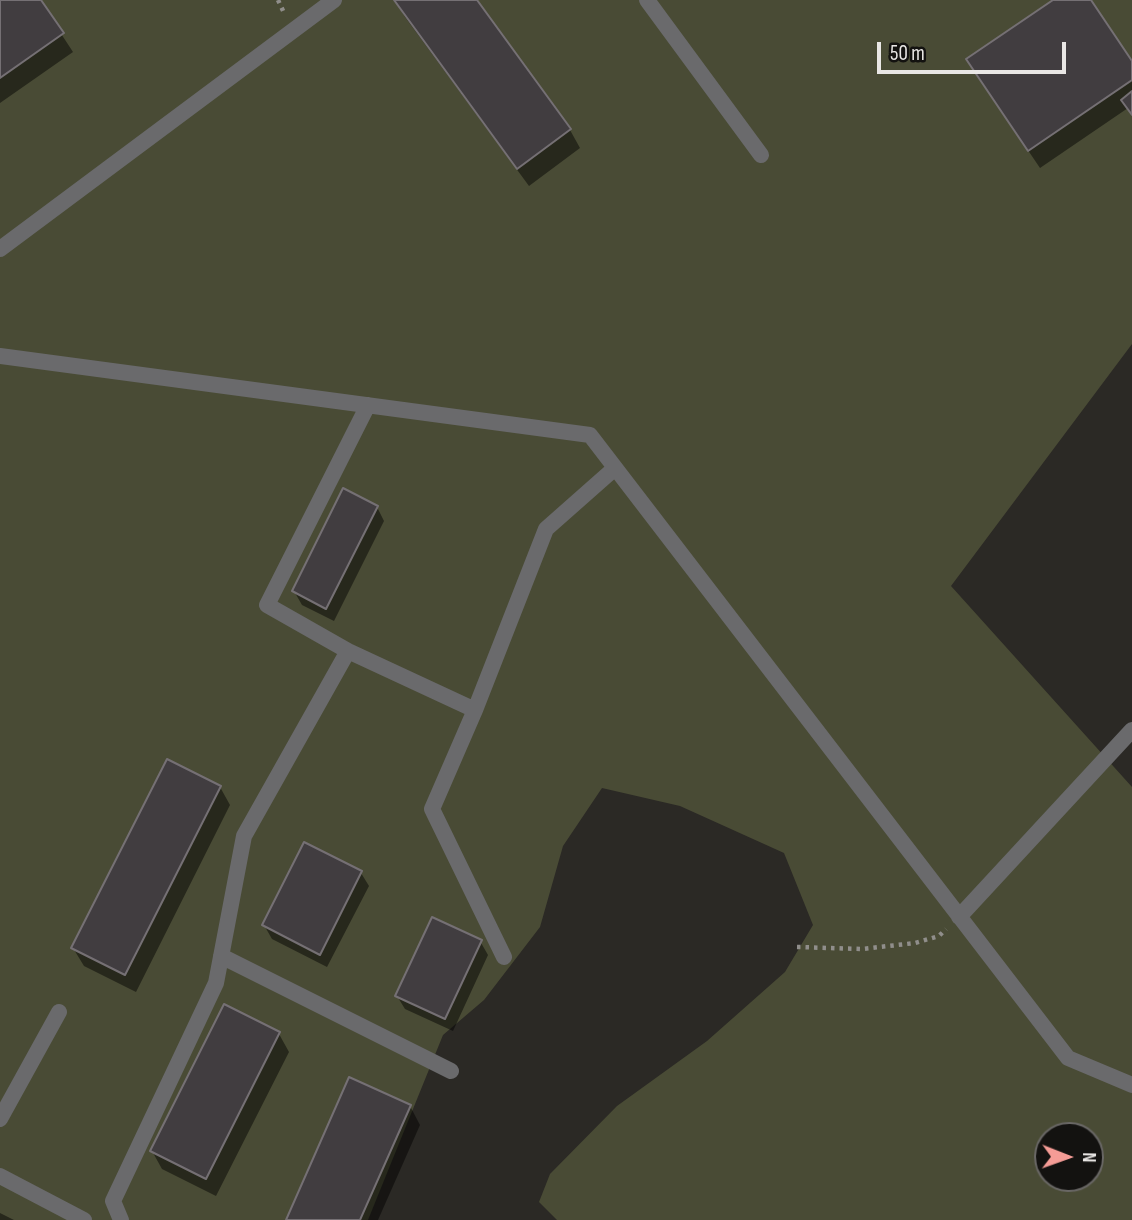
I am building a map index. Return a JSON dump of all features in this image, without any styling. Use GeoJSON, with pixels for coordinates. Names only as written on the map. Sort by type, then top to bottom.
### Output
{"type":"FeatureCollection","features":[{"type":"Feature","properties":{"kind":"lane"},"geometry":{"type":"LineString","coordinates":[[0,249],[334,0]]}},
{"type":"Feature","properties":{"kind":"lane"},"geometry":{"type":"LineString","coordinates":[[647,0],[761,155]]}},
{"type":"Feature","properties":{"kind":"lane"},"geometry":{"type":"LineString","coordinates":[[0,356],[590,435],[1068,1058],[1132,1085]]}},
{"type":"Feature","properties":{"kind":"lane"},"geometry":{"type":"LineString","coordinates":[[368,405],[267,605],[348,651],[475,710]]}},
{"type":"Feature","properties":{"kind":"lane"},"geometry":{"type":"LineString","coordinates":[[504,957],[432,809],[475,710],[546,529],[615,468]]}},
{"type":"Feature","properties":{"kind":"lane"},"geometry":{"type":"LineString","coordinates":[[121,1220],[113,1202],[216,984],[244,836],[348,651]]}},
{"type":"Feature","properties":{"kind":"lane"},"geometry":{"type":"LineString","coordinates":[[960,917],[1132,730]]}},
{"type":"Feature","properties":{"kind":"lane"},"geometry":{"type":"LineString","coordinates":[[221,956],[451,1071]]}},
{"type":"Feature","properties":{"kind":"lane"},"geometry":{"type":"LineString","coordinates":[[0,1119],[60,1012]]}},
{"type":"Feature","properties":{"kind":"lane"},"geometry":{"type":"LineString","coordinates":[[0,1176],[84,1220]]}},
{"type":"Feature","properties":{"kind":"path"},"geometry":{"type":"LineString","coordinates":[[797,947],[862,949],[915,943],[939,936],[960,917]]}},
{"type":"Feature","properties":{"kind":"green space"},"geometry":{"type":"Polygon","coordinates":[[[0,0],[1132,0],[1132,344],[951,586],[1132,787],[1132,1220],[557,1220],[539,1202],[550,1174],[617,1106],[707,1041],[785,972],[813,925],[784,853],[680,806],[602,788],[563,846],[540,927],[484,1000],[443,1035],[368,1220],[0,1220],[0,0]]]}},
{"type":"Feature","properties":{"kind":"building"},"geometry":{"type":"Polygon","coordinates":[[[0,0],[41,0],[64,33],[0,78],[0,0]]]}},
{"type":"Feature","properties":{"kind":"building"},"geometry":{"type":"Polygon","coordinates":[[[394,0],[477,0],[571,129],[517,169],[394,0]]]}},
{"type":"Feature","properties":{"kind":"building"},"geometry":{"type":"Polygon","coordinates":[[[1053,0],[1091,0],[1132,61],[1132,80],[1028,151],[966,59],[1053,0]]]}},
{"type":"Feature","properties":{"kind":"building"},"geometry":{"type":"Polygon","coordinates":[[[1132,91],[1132,115],[1121,100],[1132,91]]]}},
{"type":"Feature","properties":{"kind":"building"},"geometry":{"type":"Polygon","coordinates":[[[343,488],[378,506],[326,609],[292,591],[343,488]]]}},
{"type":"Feature","properties":{"kind":"building"},"geometry":{"type":"Polygon","coordinates":[[[167,759],[221,786],[125,975],[71,948],[167,759]]]}},
{"type":"Feature","properties":{"kind":"building"},"geometry":{"type":"Polygon","coordinates":[[[304,842],[362,871],[320,955],[262,925],[304,842]]]}},
{"type":"Feature","properties":{"kind":"building"},"geometry":{"type":"Polygon","coordinates":[[[432,917],[482,940],[445,1019],[395,996],[432,917]]]}},
{"type":"Feature","properties":{"kind":"building"},"geometry":{"type":"Polygon","coordinates":[[[224,1004],[280,1032],[206,1179],[150,1151],[224,1004]]]}},
{"type":"Feature","properties":{"kind":"building"},"geometry":{"type":"Polygon","coordinates":[[[349,1077],[411,1105],[360,1220],[286,1220],[349,1077]]]}}]}
